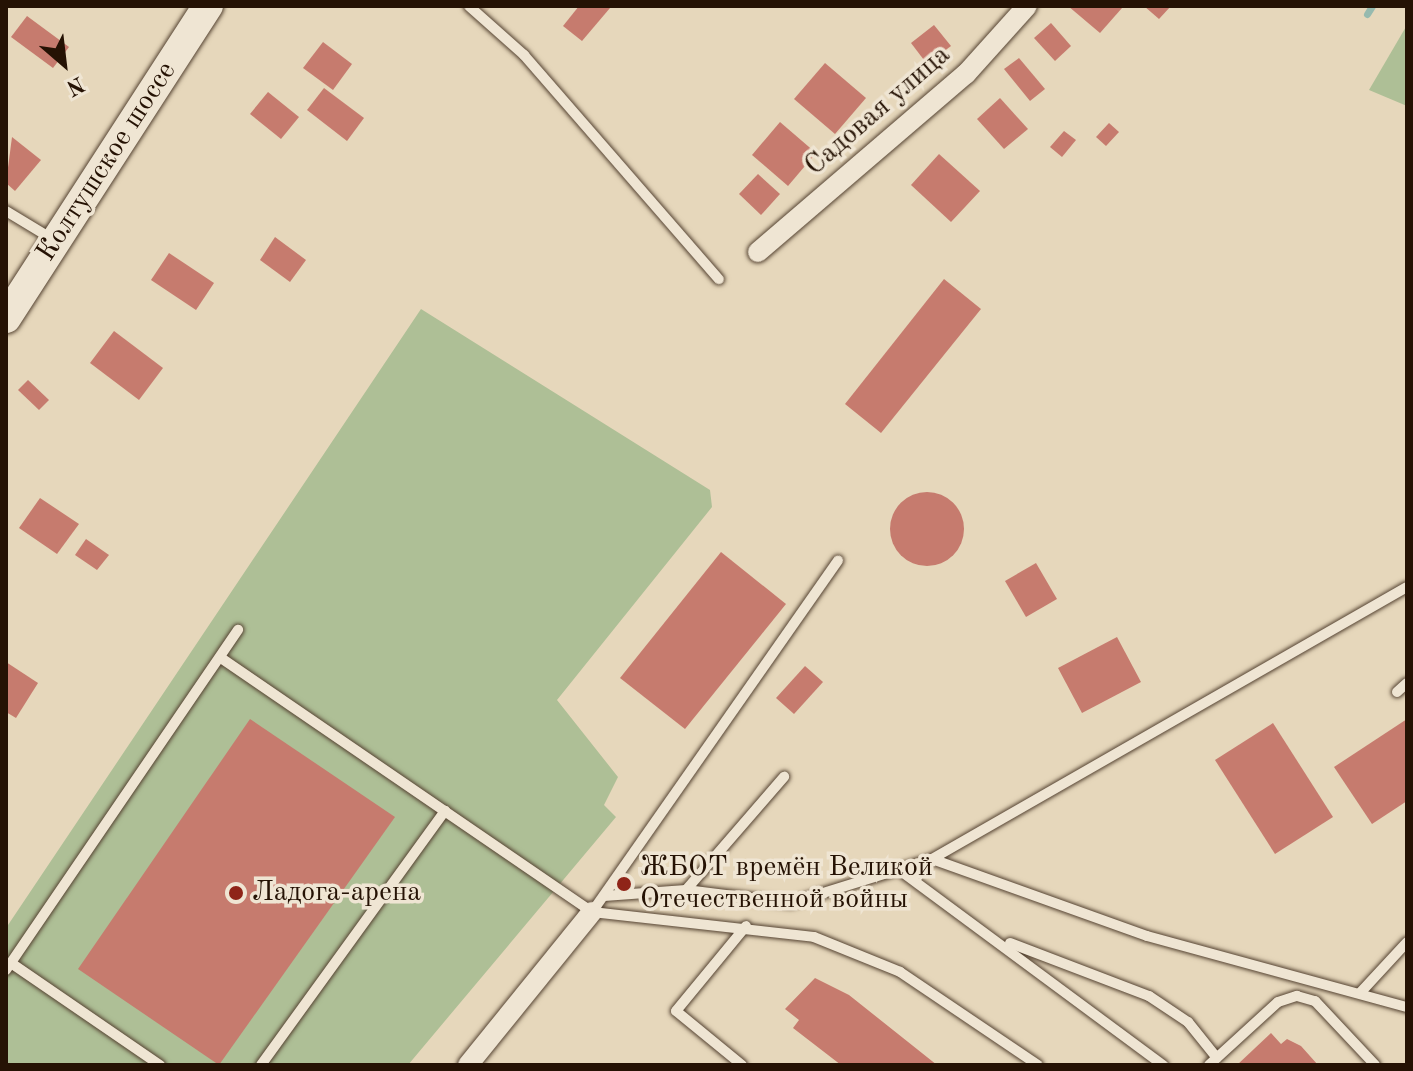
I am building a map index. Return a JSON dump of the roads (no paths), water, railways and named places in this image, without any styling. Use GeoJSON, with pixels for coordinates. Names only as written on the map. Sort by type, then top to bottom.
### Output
{"type":"FeatureCollection","features":[{"type":"Feature","properties":{"kind":"main road","name":"Колтушское шоссе"},"geometry":{"type":"LineString","coordinates":[[6,318],[208,6]]}},
{"type":"Feature","properties":{"kind":"street","name":"Садовая улица"},"geometry":{"type":"LineString","coordinates":[[758,252],[966,74],[1027,6]]}},
{"type":"Feature","properties":{"kind":"street"},"geometry":{"type":"LineString","coordinates":[[468,1065],[598,904]]}},
{"type":"Feature","properties":{"kind":"lane"},"geometry":{"type":"LineString","coordinates":[[469,6],[524,55],[719,279]]}},
{"type":"Feature","properties":{"kind":"lane"},"geometry":{"type":"LineString","coordinates":[[6,211],[55,241]]}},
{"type":"Feature","properties":{"kind":"lane"},"geometry":{"type":"LineString","coordinates":[[598,904],[838,561]]}},
{"type":"Feature","properties":{"kind":"lane"},"geometry":{"type":"LineString","coordinates":[[598,904],[686,890],[791,903],[902,872],[932,859],[1407,587]]}},
{"type":"Feature","properties":{"kind":"lane"},"geometry":{"type":"LineString","coordinates":[[160,1065],[8,967],[238,630]]}},
{"type":"Feature","properties":{"kind":"lane"},"geometry":{"type":"LineString","coordinates":[[221,658],[445,811],[598,904],[814,937],[900,972],[1038,1065]]}},
{"type":"Feature","properties":{"kind":"lane"},"geometry":{"type":"LineString","coordinates":[[1397,692],[1407,683]]}},
{"type":"Feature","properties":{"kind":"lane"},"geometry":{"type":"LineString","coordinates":[[686,890],[784,777]]}},
{"type":"Feature","properties":{"kind":"lane"},"geometry":{"type":"LineString","coordinates":[[261,1065],[445,811]]}},
{"type":"Feature","properties":{"kind":"lane"},"geometry":{"type":"LineString","coordinates":[[932,859],[1147,936],[1407,1007]]}},
{"type":"Feature","properties":{"kind":"lane"},"geometry":{"type":"LineString","coordinates":[[902,872],[1004,941],[1163,1065]]}},
{"type":"Feature","properties":{"kind":"lane"},"geometry":{"type":"LineString","coordinates":[[742,1065],[676,1011],[746,926]]}},
{"type":"Feature","properties":{"kind":"lane"},"geometry":{"type":"LineString","coordinates":[[1004,941],[1149,996],[1188,1022],[1213,1061],[1278,1002],[1297,996],[1315,1001],[1375,1065]]}},
{"type":"Feature","properties":{"kind":"lane"},"geometry":{"type":"LineString","coordinates":[[1360,993],[1407,942]]}},
{"type":"Feature","properties":{"kind":"waterway"},"geometry":{"type":"LineString","coordinates":[[1367,14],[1372,6]]}},
{"type":"Feature","properties":{"kind":"place","name":"ЖБОТ времён Великой Отечественной войны"},"geometry":{"type":"Point","coordinates":[624,884]}},
{"type":"Feature","properties":{"kind":"place","name":"Ладога-арена"},"geometry":{"type":"Point","coordinates":[236,893]}}]}
